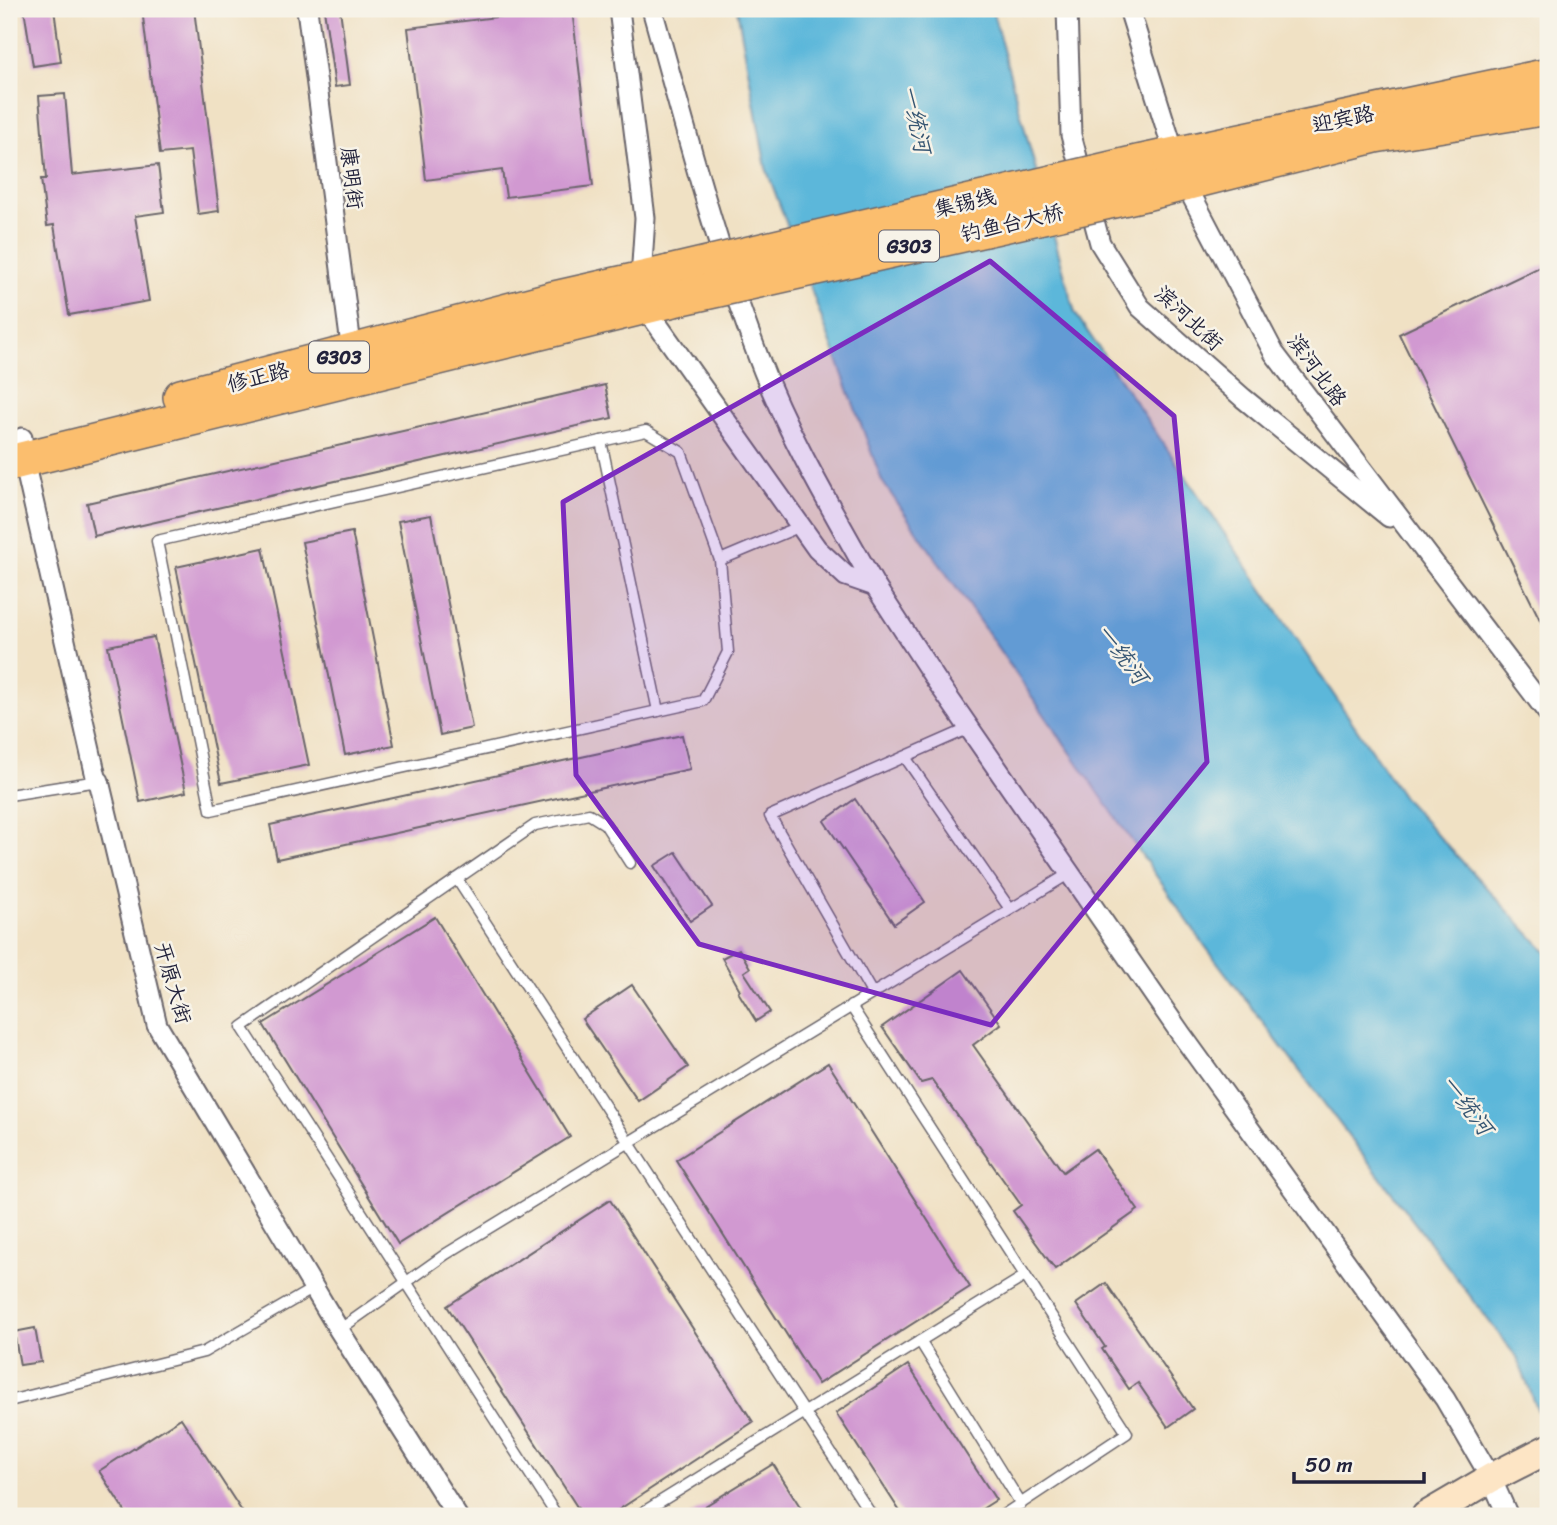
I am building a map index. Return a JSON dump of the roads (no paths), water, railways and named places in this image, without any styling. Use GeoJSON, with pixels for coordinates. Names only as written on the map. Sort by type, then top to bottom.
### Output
{"type":"FeatureCollection","features":[{"type":"Feature","properties":{"kind":"highway","name":"迎宾路"},"geometry":{"type":"LineString","coordinates":[[1141,178],[1548,76]]}},
{"type":"Feature","properties":{"kind":"highway","name":"迎宾路"},"geometry":{"type":"LineString","coordinates":[[1180,169],[1548,107]]}},
{"type":"Feature","properties":{"kind":"highway","name":"钓鱼台大桥"},"geometry":{"type":"LineString","coordinates":[[657,289],[1141,178]]}},
{"type":"Feature","properties":{"kind":"highway","name":"修正路"},"geometry":{"type":"LineString","coordinates":[[16,450],[352,353],[554,299],[657,289]]}},
{"type":"Feature","properties":{"kind":"highway","name":"修正路"},"geometry":{"type":"LineString","coordinates":[[16,450],[657,289]]}},
{"type":"Feature","properties":{"kind":"street","name":"康明街"},"geometry":{"type":"LineString","coordinates":[[307,9],[352,353]]}},
{"type":"Feature","properties":{"kind":"street"},"geometry":{"type":"LineString","coordinates":[[619,9],[645,218],[657,289],[817,549],[846,576],[875,586]]}},
{"type":"Feature","properties":{"kind":"street"},"geometry":{"type":"LineString","coordinates":[[652,9],[715,233],[760,361],[813,476],[875,586],[1181,1034],[1445,1399],[1491,1478],[1508,1516]]}},
{"type":"Feature","properties":{"kind":"street","name":"滨河北街"},"geometry":{"type":"LineString","coordinates":[[1067,9],[1071,135],[1100,243],[1140,307],[1243,397],[1414,537]]}},
{"type":"Feature","properties":{"kind":"street","name":"滨河北路"},"geometry":{"type":"LineString","coordinates":[[1129,9],[1180,169],[1274,353],[1548,713]]}},
{"type":"Feature","properties":{"kind":"street","name":"开原大街"},"geometry":{"type":"LineString","coordinates":[[16,450],[157,1025],[339,1330],[457,1516]]}},
{"type":"Feature","properties":{"kind":"street"},"geometry":{"type":"LineString","coordinates":[[1426,1516],[1491,1478],[1540,1454]]}},
{"type":"Feature","properties":{"kind":"lane"},"geometry":{"type":"LineString","coordinates":[[646,431],[681,452],[720,560],[728,652],[703,701],[211,810],[157,541],[646,431]]}},
{"type":"Feature","properties":{"kind":"lane"},"geometry":{"type":"LineString","coordinates":[[601,441],[658,711]]}},
{"type":"Feature","properties":{"kind":"lane"},"geometry":{"type":"LineString","coordinates":[[720,560],[802,526]]}},
{"type":"Feature","properties":{"kind":"lane"},"geometry":{"type":"LineString","coordinates":[[872,993],[770,816],[970,728]]}},
{"type":"Feature","properties":{"kind":"lane"},"geometry":{"type":"LineString","coordinates":[[905,757],[1010,909]]}},
{"type":"Feature","properties":{"kind":"lane"},"geometry":{"type":"LineString","coordinates":[[9,795],[98,781]]}},
{"type":"Feature","properties":{"kind":"lane"},"geometry":{"type":"LineString","coordinates":[[557,1516],[242,1027],[535,825],[589,814],[605,824],[630,863]]}},
{"type":"Feature","properties":{"kind":"lane"},"geometry":{"type":"LineString","coordinates":[[339,1330],[446,1254],[1070,873]]}},
{"type":"Feature","properties":{"kind":"lane"},"geometry":{"type":"LineString","coordinates":[[457,879],[872,1516]]}},
{"type":"Feature","properties":{"kind":"lane"},"geometry":{"type":"LineString","coordinates":[[851,1006],[1127,1433],[1002,1516]]}},
{"type":"Feature","properties":{"kind":"lane"},"geometry":{"type":"LineString","coordinates":[[637,1516],[1025,1276]]}},
{"type":"Feature","properties":{"kind":"lane"},"geometry":{"type":"LineString","coordinates":[[9,1401],[204,1352],[314,1288]]}},
{"type":"Feature","properties":{"kind":"lane"},"geometry":{"type":"LineString","coordinates":[[920,1341],[1021,1504]]}},
{"type":"Feature","properties":{"kind":"water","name":"一统河"},"geometry":{"type":"Polygon","coordinates":[[[737,9],[992,9],[1075,313],[1405,800],[1548,954],[1548,1436],[1517,1358],[1205,946],[882,481],[766,168],[737,9]]]}}]}
